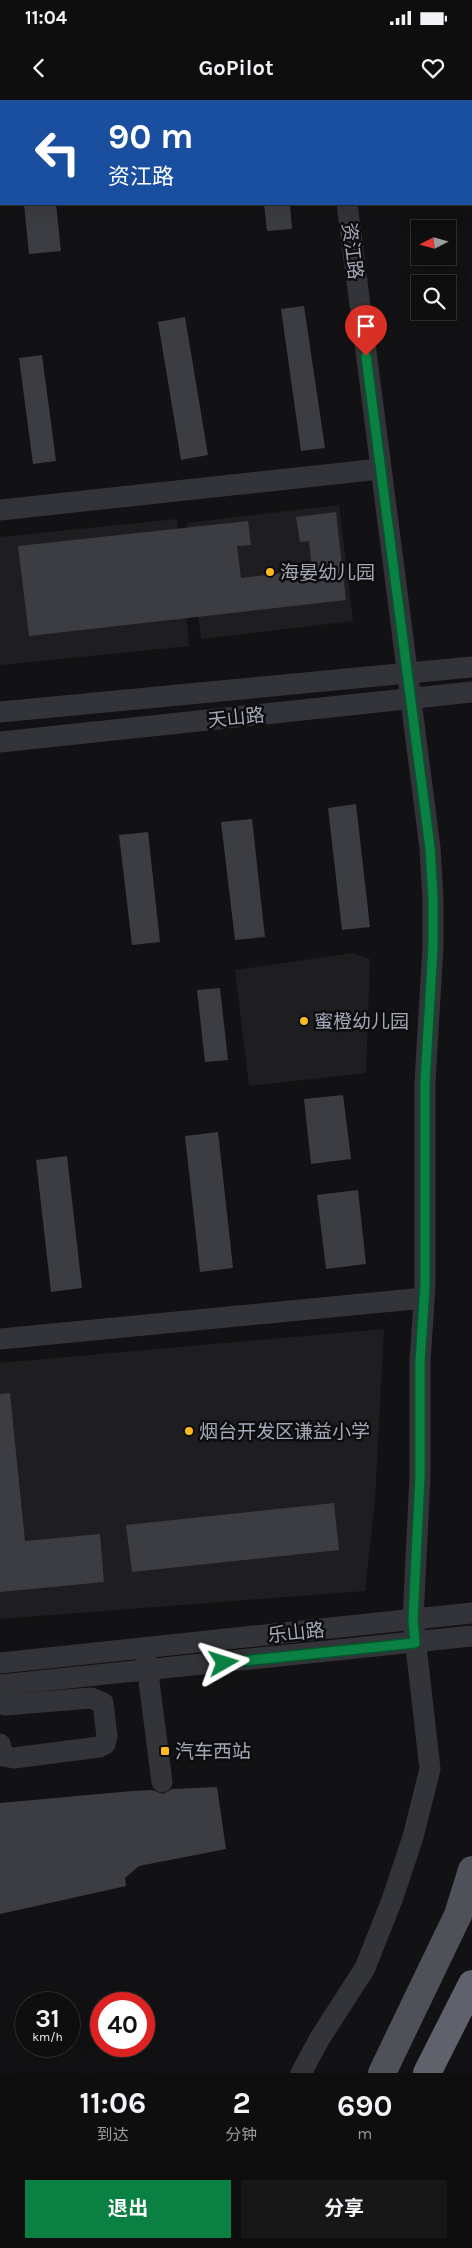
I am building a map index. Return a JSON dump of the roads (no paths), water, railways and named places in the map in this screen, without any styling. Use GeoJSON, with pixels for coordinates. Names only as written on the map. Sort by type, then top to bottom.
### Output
{"type":"FeatureCollection","features":[{"type":"Feature","properties":{"kind":"highway"},"geometry":{"type":"LineString","coordinates":[[428,2073],[472,1984]]}},
{"type":"Feature","properties":{"kind":"main road"},"geometry":{"type":"LineString","coordinates":[[382,2073],[458,1915],[472,1870]]}},
{"type":"Feature","properties":{"kind":"street","name":"资江路"},"geometry":{"type":"LineString","coordinates":[[301,2073],[320,2038],[365,1968],[392,1900],[413,1837],[430,1769],[413,1620],[420,1476],[420,1362],[424,1298],[425,1082],[433,946],[433,898],[430,848],[409,699],[347,205]]}},
{"type":"Feature","properties":{"kind":"street"},"geometry":{"type":"LineString","coordinates":[[0,510],[380,469]]}},
{"type":"Feature","properties":{"kind":"street","name":"天山路"},"geometry":{"type":"LineString","coordinates":[[0,712],[472,667]]}},
{"type":"Feature","properties":{"kind":"street","name":"天山路"},"geometry":{"type":"LineString","coordinates":[[0,742],[472,692]]}},
{"type":"Feature","properties":{"kind":"street"},"geometry":{"type":"LineString","coordinates":[[0,1339],[424,1298]]}},
{"type":"Feature","properties":{"kind":"street","name":"乐山路"},"geometry":{"type":"LineString","coordinates":[[0,1664],[472,1613]]}},
{"type":"Feature","properties":{"kind":"street","name":"乐山路"},"geometry":{"type":"LineString","coordinates":[[1,1685],[472,1636]]}},
{"type":"Feature","properties":{"kind":"street"},"geometry":{"type":"LineString","coordinates":[[145,1648],[162,1782]]}},
{"type":"Feature","properties":{"kind":"street"},"geometry":{"type":"LineString","coordinates":[[0,1744],[3,1756],[14,1758],[99,1747],[105,1744],[107,1736],[102,1704],[98,1699],[5,1705],[1,1685]]}},
{"type":"Feature","properties":{"kind":"place","name":"海晏幼儿园"},"geometry":{"type":"Point","coordinates":[270,572]}},
{"type":"Feature","properties":{"kind":"place","name":"蜜橙幼儿园"},"geometry":{"type":"Point","coordinates":[304,1021]}},
{"type":"Feature","properties":{"kind":"place","name":"烟台开发区谦益小学"},"geometry":{"type":"Point","coordinates":[189,1431]}},
{"type":"Feature","properties":{"kind":"place","name":"汽车西站"},"geometry":{"type":"Point","coordinates":[165,1751]}}]}
